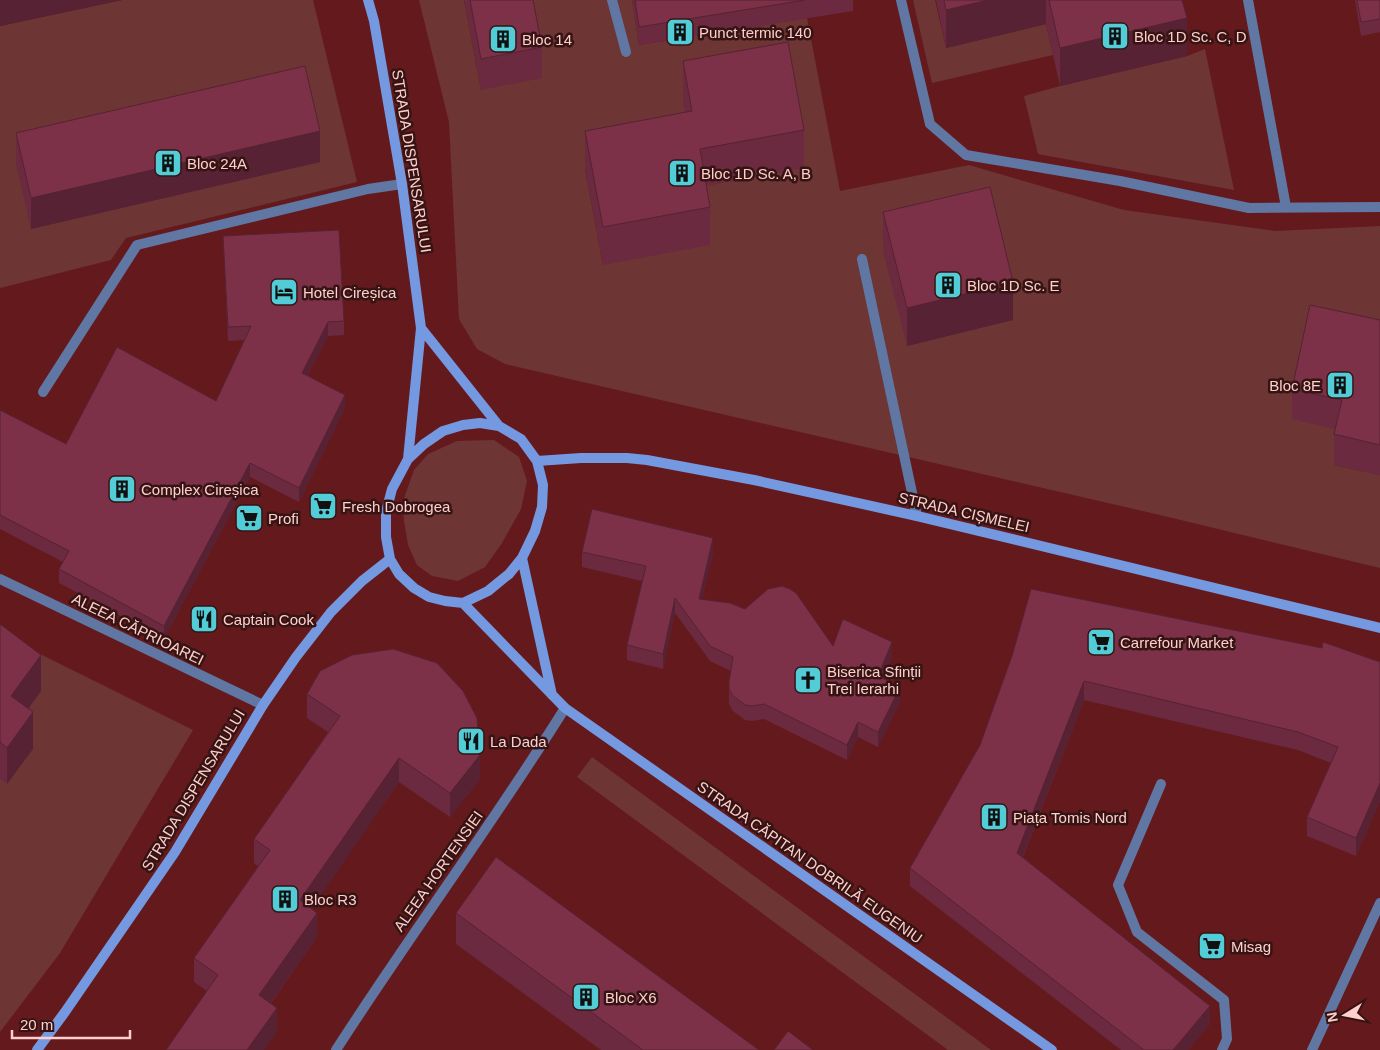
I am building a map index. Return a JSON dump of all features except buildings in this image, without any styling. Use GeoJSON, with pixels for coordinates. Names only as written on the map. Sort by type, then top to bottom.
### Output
{"type":"FeatureCollection","features":[{"type":"Feature","properties":{"kind":"street","name":"STRADA DISPENSARULUI"},"geometry":{"type":"LineString","coordinates":[[368,0],[374,21],[402,184],[421,328],[408,459]]}},
{"type":"Feature","properties":{"kind":"street"},"geometry":{"type":"LineString","coordinates":[[612,0],[626,52]]}},
{"type":"Feature","properties":{"kind":"street"},"geometry":{"type":"LineString","coordinates":[[901,0],[930,124],[966,155],[1120,180],[1249,208],[1380,207]]}},
{"type":"Feature","properties":{"kind":"street"},"geometry":{"type":"LineString","coordinates":[[1248,0],[1286,207]]}},
{"type":"Feature","properties":{"kind":"street"},"geometry":{"type":"LineString","coordinates":[[43,392],[137,245],[368,189],[402,184]]}},
{"type":"Feature","properties":{"kind":"street"},"geometry":{"type":"LineString","coordinates":[[862,259],[917,516]]}},
{"type":"Feature","properties":{"kind":"street","name":"STRADA DISPENSARULUI"},"geometry":{"type":"LineString","coordinates":[[421,328],[499,426],[521,439],[537,461],[543,484],[542,507],[535,531],[522,558],[509,574],[488,591],[463,602],[445,601],[429,597],[414,588],[399,574],[390,559],[386,537],[386,512],[392,489],[408,459],[424,444],[443,431],[463,425],[480,423],[499,426]]}},
{"type":"Feature","properties":{"kind":"street","name":"STRADA CIȘMELEI"},"geometry":{"type":"LineString","coordinates":[[537,461],[581,458],[627,458],[754,480],[917,516],[1380,628]]}},
{"type":"Feature","properties":{"kind":"street"},"geometry":{"type":"LineString","coordinates":[[522,558],[552,696]]}},
{"type":"Feature","properties":{"kind":"street","name":"STRADA DISPENSARULUI"},"geometry":{"type":"LineString","coordinates":[[37,1050],[175,852],[262,705],[296,657],[332,612],[362,581],[390,559]]}},
{"type":"Feature","properties":{"kind":"street","name":"ALEEA CĂPRIOAREI"},"geometry":{"type":"LineString","coordinates":[[0,579],[262,705]]}},
{"type":"Feature","properties":{"kind":"street","name":"STRADA CĂPITAN DOBRILĂ EUGENIU"},"geometry":{"type":"LineString","coordinates":[[463,602],[565,708],[1052,1050]]}},
{"type":"Feature","properties":{"kind":"street","name":"ALEEA HORTENSIEI"},"geometry":{"type":"LineString","coordinates":[[336,1050],[390,966],[534,758],[565,708]]}},
{"type":"Feature","properties":{"kind":"street"},"geometry":{"type":"LineString","coordinates":[[1160,784],[1118,885],[1137,932],[1224,1000],[1227,1039],[1222,1050]]}},
{"type":"Feature","properties":{"kind":"street"},"geometry":{"type":"LineString","coordinates":[[1312,1050],[1380,903]]}},
{"type":"Feature","properties":{"kind":"shaded area"},"geometry":{"type":"Polygon","coordinates":[[[122,0],[313,0],[357,182],[126,238],[111,260],[0,288],[0,26],[122,0]]]}},
{"type":"Feature","properties":{"kind":"shaded area"},"geometry":{"type":"Polygon","coordinates":[[[419,0],[464,0],[481,90],[528,0],[632,0],[639,45],[807,18],[840,191],[969,165],[1124,210],[1275,231],[1380,226],[1380,351],[1342,430],[1334,465],[1380,475],[1380,568],[1160,515],[505,364],[477,349],[459,319],[449,122],[419,0]],[[692,150],[585,169],[603,265],[692,150]]]}},
{"type":"Feature","properties":{"kind":"shaded area"},"geometry":{"type":"Polygon","coordinates":[[[913,0],[935,0],[946,48],[1046,24],[1053,55],[932,83],[913,0]]]}},
{"type":"Feature","properties":{"kind":"shaded area"},"geometry":{"type":"Polygon","coordinates":[[[1205,49],[1234,190],[1038,154],[1024,96],[1187,56],[1205,49]]]}},
{"type":"Feature","properties":{"kind":"shaded area"},"geometry":{"type":"Polygon","coordinates":[[[494,440],[519,457],[527,481],[521,509],[502,543],[485,567],[458,581],[432,576],[417,565],[408,545],[403,501],[414,470],[428,454],[457,441],[494,440]]]}},
{"type":"Feature","properties":{"kind":"shaded area"},"geometry":{"type":"Polygon","coordinates":[[[0,634],[193,730],[60,953],[0,1032],[0,778],[7,783],[33,749],[0,634]]]}},
{"type":"Feature","properties":{"kind":"shaded area"},"geometry":{"type":"Polygon","coordinates":[[[592,757],[991,1050],[948,1050],[577,777],[592,757]]]}},
{"type":"Feature","properties":{"kind":"place","name":"Punct termic 140"},"geometry":{"type":"Point","coordinates":[680,32]}},
{"type":"Feature","properties":{"kind":"place","name":"Bloc 1D Sc. C, D"},"geometry":{"type":"Point","coordinates":[1115,36]}},
{"type":"Feature","properties":{"kind":"place","name":"Bloc 14"},"geometry":{"type":"Point","coordinates":[503,39]}},
{"type":"Feature","properties":{"kind":"place","name":"Bloc 24A"},"geometry":{"type":"Point","coordinates":[168,163]}},
{"type":"Feature","properties":{"kind":"place","name":"Bloc 1D Sc. A, B"},"geometry":{"type":"Point","coordinates":[682,173]}},
{"type":"Feature","properties":{"kind":"place","name":"Bloc 1D Sc. E"},"geometry":{"type":"Point","coordinates":[948,285]}},
{"type":"Feature","properties":{"kind":"place","name":"Hotel Cireșica"},"geometry":{"type":"Point","coordinates":[284,292]}},
{"type":"Feature","properties":{"kind":"place","name":"Bloc 8E"},"geometry":{"type":"Point","coordinates":[1340,385]}},
{"type":"Feature","properties":{"kind":"place","name":"Complex Cireșica"},"geometry":{"type":"Point","coordinates":[122,489]}},
{"type":"Feature","properties":{"kind":"place","name":"Fresh Dobrogea"},"geometry":{"type":"Point","coordinates":[323,506]}},
{"type":"Feature","properties":{"kind":"place","name":"Profi"},"geometry":{"type":"Point","coordinates":[249,518]}},
{"type":"Feature","properties":{"kind":"place","name":"Captain Cook"},"geometry":{"type":"Point","coordinates":[204,619]}},
{"type":"Feature","properties":{"kind":"place","name":"Carrefour Market"},"geometry":{"type":"Point","coordinates":[1101,642]}},
{"type":"Feature","properties":{"kind":"place","name":"Biserica Sfinții Trei Ierarhi"},"geometry":{"type":"Point","coordinates":[808,680]}},
{"type":"Feature","properties":{"kind":"place","name":"La Dada"},"geometry":{"type":"Point","coordinates":[471,741]}},
{"type":"Feature","properties":{"kind":"place","name":"Piața Tomis Nord"},"geometry":{"type":"Point","coordinates":[994,817]}},
{"type":"Feature","properties":{"kind":"place","name":"Bloc R3"},"geometry":{"type":"Point","coordinates":[285,899]}},
{"type":"Feature","properties":{"kind":"place","name":"Misag"},"geometry":{"type":"Point","coordinates":[1212,946]}},
{"type":"Feature","properties":{"kind":"place","name":"Bloc X6"},"geometry":{"type":"Point","coordinates":[586,997]}}]}
